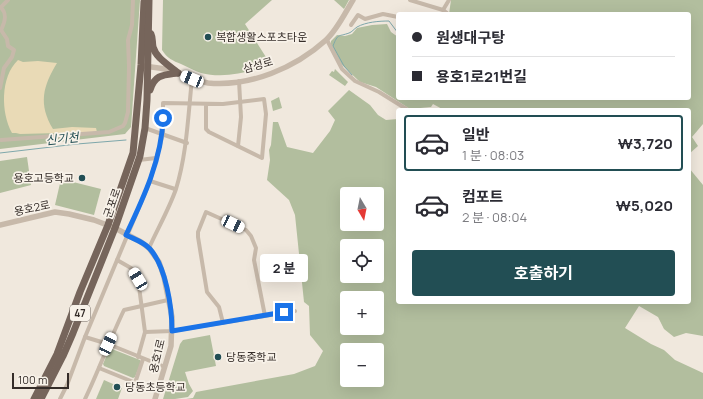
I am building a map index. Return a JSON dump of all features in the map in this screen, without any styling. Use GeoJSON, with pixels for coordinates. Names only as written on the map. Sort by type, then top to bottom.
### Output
{"type":"FeatureCollection","features":[{"type":"Feature","properties":{"kind":"main road"},"geometry":{"type":"LineString","coordinates":[[146,1],[146,23],[153,38],[153,46],[158,56],[178,73]]}},
{"type":"Feature","properties":{"kind":"main road","name":"군포로"},"geometry":{"type":"LineString","coordinates":[[42,398],[68,344],[115,228],[139,160],[145,128],[147,100],[145,66],[146,1]]}},
{"type":"Feature","properties":{"kind":"main road","name":"군포로"},"geometry":{"type":"LineString","coordinates":[[34,399],[57,354],[108,225],[127,172],[135,145],[145,66],[148,27]]}},
{"type":"Feature","properties":{"kind":"main road"},"geometry":{"type":"LineString","coordinates":[[147,100],[152,82],[162,76],[178,73]]}},
{"type":"Feature","properties":{"kind":"street"},"geometry":{"type":"LineString","coordinates":[[0,88],[4,68],[12,57],[14,50],[8,46],[7,40],[1,30],[6,19],[4,10],[1,7],[8,0]]}},
{"type":"Feature","properties":{"kind":"street"},"geometry":{"type":"LineString","coordinates":[[0,134],[0,140],[108,132],[123,126],[128,112],[128,36],[132,25],[133,0]]}},
{"type":"Feature","properties":{"kind":"street","name":"삼성로"},"geometry":{"type":"LineString","coordinates":[[145,66],[164,68],[192,79],[209,83],[240,81],[267,75],[304,58],[327,40],[353,0]]}},
{"type":"Feature","properties":{"kind":"street"},"geometry":{"type":"LineString","coordinates":[[410,0],[445,12],[449,0]]}},
{"type":"Feature","properties":{"kind":"street"},"geometry":{"type":"LineString","coordinates":[[351,25],[358,15],[365,19],[384,14],[396,17]]}},
{"type":"Feature","properties":{"kind":"street"},"geometry":{"type":"LineString","coordinates":[[327,40],[342,69],[355,81],[379,92],[405,108]]}},
{"type":"Feature","properties":{"kind":"street"},"geometry":{"type":"LineString","coordinates":[[149,248],[175,189],[187,144],[192,79]]}},
{"type":"Feature","properties":{"kind":"street"},"geometry":{"type":"LineString","coordinates":[[238,146],[240,137],[240,81]]}},
{"type":"Feature","properties":{"kind":"street"},"geometry":{"type":"LineString","coordinates":[[60,399],[67,385],[126,235],[150,181],[163,134],[163,103],[206,104],[264,99],[266,114],[262,158],[209,132],[206,129],[206,104]]}},
{"type":"Feature","properties":{"kind":"street"},"geometry":{"type":"LineString","coordinates":[[145,128],[187,144]]}},
{"type":"Feature","properties":{"kind":"street"},"geometry":{"type":"LineString","coordinates":[[139,160],[156,158]]}},
{"type":"Feature","properties":{"kind":"street"},"geometry":{"type":"LineString","coordinates":[[150,181],[175,189]]}},
{"type":"Feature","properties":{"kind":"street","name":"용호2로"},"geometry":{"type":"LineString","coordinates":[[0,225],[55,212],[94,220],[115,228]]}},
{"type":"Feature","properties":{"kind":"street"},"geometry":{"type":"LineString","coordinates":[[223,323],[219,306],[207,292],[198,237],[198,232],[206,212],[246,230],[251,236],[256,248],[254,260],[265,316]]}},
{"type":"Feature","properties":{"kind":"street","name":"용호1로"},"geometry":{"type":"LineString","coordinates":[[115,228],[149,248],[159,262],[164,277],[172,317],[171,346],[155,399]]}},
{"type":"Feature","properties":{"kind":"street"},"geometry":{"type":"LineString","coordinates":[[117,260],[131,268],[138,279],[142,305],[145,332],[135,383]]}},
{"type":"Feature","properties":{"kind":"street"},"geometry":{"type":"LineString","coordinates":[[85,399],[100,368],[108,344],[124,310],[168,300]]}},
{"type":"Feature","properties":{"kind":"street"},"geometry":{"type":"LineString","coordinates":[[145,332],[172,331],[295,311]]}},
{"type":"Feature","properties":{"kind":"street"},"geometry":{"type":"LineString","coordinates":[[85,337],[108,344],[165,367]]}},
{"type":"Feature","properties":{"kind":"street","name":"용호1로"},"geometry":{"type":"LineString","coordinates":[[100,368],[158,392]]}},
{"type":"Feature","properties":{"kind":"green space"},"geometry":{"type":"Polygon","coordinates":[[[0,0],[140,0],[131,127],[125,134],[0,149],[0,0]]]}},
{"type":"Feature","properties":{"kind":"green space","name":"복합생활스포츠타운"},"geometry":{"type":"Polygon","coordinates":[[[163,0],[272,0],[245,24],[271,65],[237,74],[210,75],[201,73],[173,60],[162,50],[163,0]]]}},
{"type":"Feature","properties":{"kind":"green space"},"geometry":{"type":"Polygon","coordinates":[[[334,0],[349,0],[344,9],[334,0]]]}},
{"type":"Feature","properties":{"kind":"green space"},"geometry":{"type":"Polygon","coordinates":[[[451,0],[703,0],[703,124],[692,137],[698,146],[691,152],[691,108],[440,108],[433,104],[431,107],[408,108],[396,100],[691,100],[691,12],[449,12],[451,0]]]}},
{"type":"Feature","properties":{"kind":"green space"},"geometry":{"type":"Polygon","coordinates":[[[387,24],[391,32],[396,36],[396,100],[376,87],[360,82],[341,64],[331,46],[331,41],[337,35],[345,36],[352,34],[357,28],[387,24]]]}},
{"type":"Feature","properties":{"kind":"green space"},"geometry":{"type":"Polygon","coordinates":[[[335,69],[348,82],[345,86],[329,75],[332,71],[334,72],[335,69]]]}},
{"type":"Feature","properties":{"kind":"green space"},"geometry":{"type":"Polygon","coordinates":[[[349,90],[370,105],[378,115],[386,120],[396,119],[396,304],[691,304],[691,170],[703,185],[703,336],[686,333],[674,337],[664,329],[658,317],[639,306],[625,328],[664,350],[675,360],[703,373],[703,399],[186,399],[193,398],[196,392],[294,374],[315,366],[323,351],[310,335],[309,306],[304,302],[295,215],[289,200],[267,180],[273,122],[278,122],[287,147],[313,153],[330,131],[335,120],[328,111],[349,90]]]}},
{"type":"Feature","properties":{"kind":"green space"},"geometry":{"type":"Polygon","coordinates":[[[279,97],[282,108],[273,111],[271,101],[279,97]]]}},
{"type":"Feature","properties":{"kind":"green space"},"geometry":{"type":"Polygon","coordinates":[[[27,157],[31,185],[0,193],[0,161],[27,157]]]}},
{"type":"Feature","properties":{"kind":"green space"},"geometry":{"type":"Polygon","coordinates":[[[61,179],[101,189],[94,215],[55,205],[61,179]]]}},
{"type":"Feature","properties":{"kind":"green space"},"geometry":{"type":"Polygon","coordinates":[[[210,335],[216,366],[185,372],[193,391],[188,397],[163,399],[180,344],[183,340],[210,335]]]}},
{"type":"Feature","properties":{"kind":"green space"},"geometry":{"type":"Polygon","coordinates":[[[112,349],[140,360],[141,362],[135,377],[133,378],[104,366],[103,364],[109,350],[112,349]]]}},
{"type":"Feature","properties":{"kind":"green space"},"geometry":{"type":"Polygon","coordinates":[[[104,380],[122,388],[118,399],[96,399],[104,380]]]}},
{"type":"Feature","properties":{"kind":"sand"},"geometry":{"type":"Polygon","coordinates":[[[18,60],[23,62],[38,61],[57,63],[48,80],[44,95],[45,111],[53,129],[72,127],[96,128],[97,132],[12,133],[6,116],[4,95],[8,76],[12,67],[18,60]]]}},
{"type":"Feature","properties":{"kind":"waterway"},"geometry":{"type":"LineString","coordinates":[[352,75],[344,66],[333,46],[337,37],[350,33],[361,25],[381,21],[389,21],[396,30]]}},
{"type":"Feature","properties":{"kind":"waterway","name":"신기천"},"geometry":{"type":"LineString","coordinates":[[0,153],[126,140]]}},
{"type":"Feature","properties":{"kind":"place","name":"복합생활스포츠타운"},"geometry":{"type":"Point","coordinates":[208,37]}},
{"type":"Feature","properties":{"kind":"place","name":"용호고등학교"},"geometry":{"type":"Point","coordinates":[82,178]}},
{"type":"Feature","properties":{"kind":"place","name":"당동중학교"},"geometry":{"type":"Point","coordinates":[218,357]}},
{"type":"Feature","properties":{"kind":"place","name":"당동초등학교"},"geometry":{"type":"Point","coordinates":[117,387]}},
{"type":"Feature","properties":{"kind":"route"},"geometry":{"type":"LineString","coordinates":[[163,118],[163,134],[150,181],[126,235],[141,242],[149,248],[159,262],[164,277],[172,317],[172,331],[284,312]]}}]}
